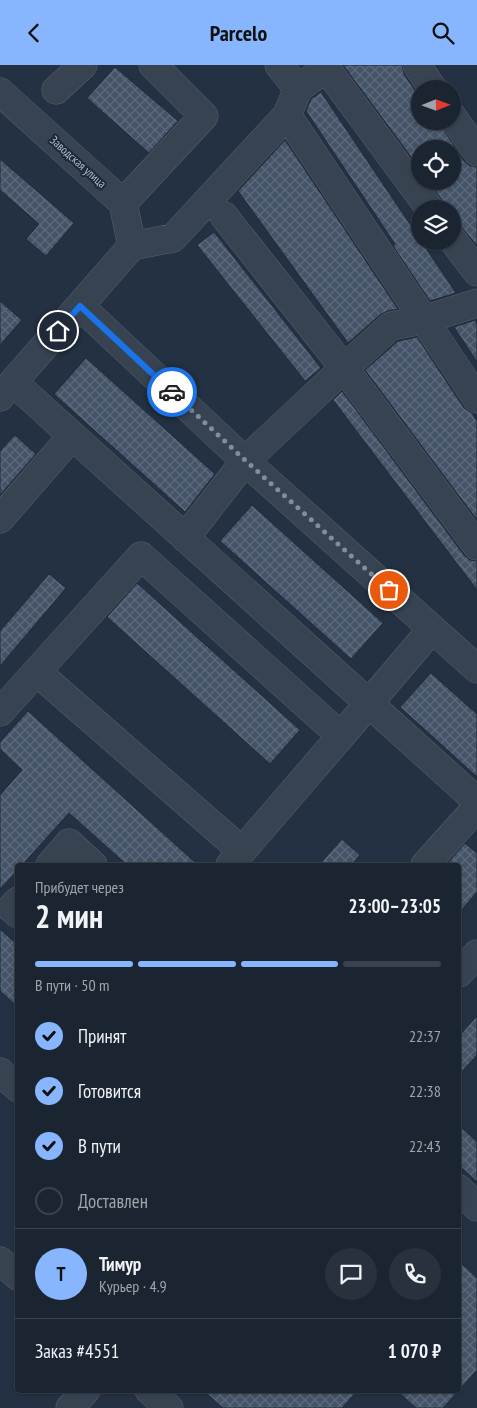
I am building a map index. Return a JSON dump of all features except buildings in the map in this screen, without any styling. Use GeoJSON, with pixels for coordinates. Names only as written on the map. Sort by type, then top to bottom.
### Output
{"type":"FeatureCollection","features":[{"type":"Feature","properties":{"kind":"street"},"geometry":{"type":"LineString","coordinates":[[56,90],[83,65]]}},
{"type":"Feature","properties":{"kind":"street"},"geometry":{"type":"LineString","coordinates":[[132,247],[124,203],[204,116],[154,65]]}},
{"type":"Feature","properties":{"kind":"street"},"geometry":{"type":"LineString","coordinates":[[279,65],[298,89]]}},
{"type":"Feature","properties":{"kind":"street"},"geometry":{"type":"LineString","coordinates":[[417,65],[428,80]]}},
{"type":"Feature","properties":{"kind":"street"},"geometry":{"type":"LineString","coordinates":[[423,200],[326,68],[298,89],[287,115],[173,238],[132,247],[6,390],[72,436],[477,801]]}},
{"type":"Feature","properties":{"kind":"street","name":"Заводская улица"},"geometry":{"type":"LineString","coordinates":[[0,91],[124,203]]}},
{"type":"Feature","properties":{"kind":"street"},"geometry":{"type":"LineString","coordinates":[[287,115],[477,399]]}},
{"type":"Feature","properties":{"kind":"street"},"geometry":{"type":"LineString","coordinates":[[461,129],[477,152]]}},
{"type":"Feature","properties":{"kind":"street"},"geometry":{"type":"LineString","coordinates":[[224,217],[344,368],[477,546]]}},
{"type":"Feature","properties":{"kind":"street"},"geometry":{"type":"LineString","coordinates":[[460,250],[477,272]]}},
{"type":"Feature","properties":{"kind":"street"},"geometry":{"type":"LineString","coordinates":[[0,712],[141,556],[176,530],[344,368],[391,326],[477,303]]}},
{"type":"Feature","properties":{"kind":"street"},"geometry":{"type":"LineString","coordinates":[[80,306],[246,461],[477,669]]}},
{"type":"Feature","properties":{"kind":"street"},"geometry":{"type":"LineString","coordinates":[[0,519],[72,436]]}},
{"type":"Feature","properties":{"kind":"street"},"geometry":{"type":"LineString","coordinates":[[141,556],[340,736]]}},
{"type":"Feature","properties":{"kind":"street"},"geometry":{"type":"LineString","coordinates":[[36,672],[236,858],[432,629]]}},
{"type":"Feature","properties":{"kind":"street"},"geometry":{"type":"LineString","coordinates":[[427,863],[477,807]]}},
{"type":"Feature","properties":{"kind":"street"},"geometry":{"type":"LineString","coordinates":[[52,863],[69,843],[91,863]]}},
{"type":"Feature","properties":{"kind":"street"},"geometry":{"type":"LineString","coordinates":[[461,971],[477,953]]}},
{"type":"Feature","properties":{"kind":"street"},"geometry":{"type":"LineString","coordinates":[[0,1072],[15,1085]]}},
{"type":"Feature","properties":{"kind":"street"},"geometry":{"type":"LineString","coordinates":[[461,1191],[477,1207]]}},
{"type":"Feature","properties":{"kind":"street"},"geometry":{"type":"LineString","coordinates":[[0,1261],[15,1274]]}},
{"type":"Feature","properties":{"kind":"street"},"geometry":{"type":"LineString","coordinates":[[70,1408],[83,1393]]}},
{"type":"Feature","properties":{"kind":"street"},"geometry":{"type":"LineString","coordinates":[[152,1393],[169,1408]]}},
{"type":"Feature","properties":{"kind":"way so far"},"geometry":{"type":"LineString","coordinates":[[172,392],[389,590]]}},
{"type":"Feature","properties":{"kind":"route"},"geometry":{"type":"LineString","coordinates":[[58,331],[80,306],[172,392]]}}]}
